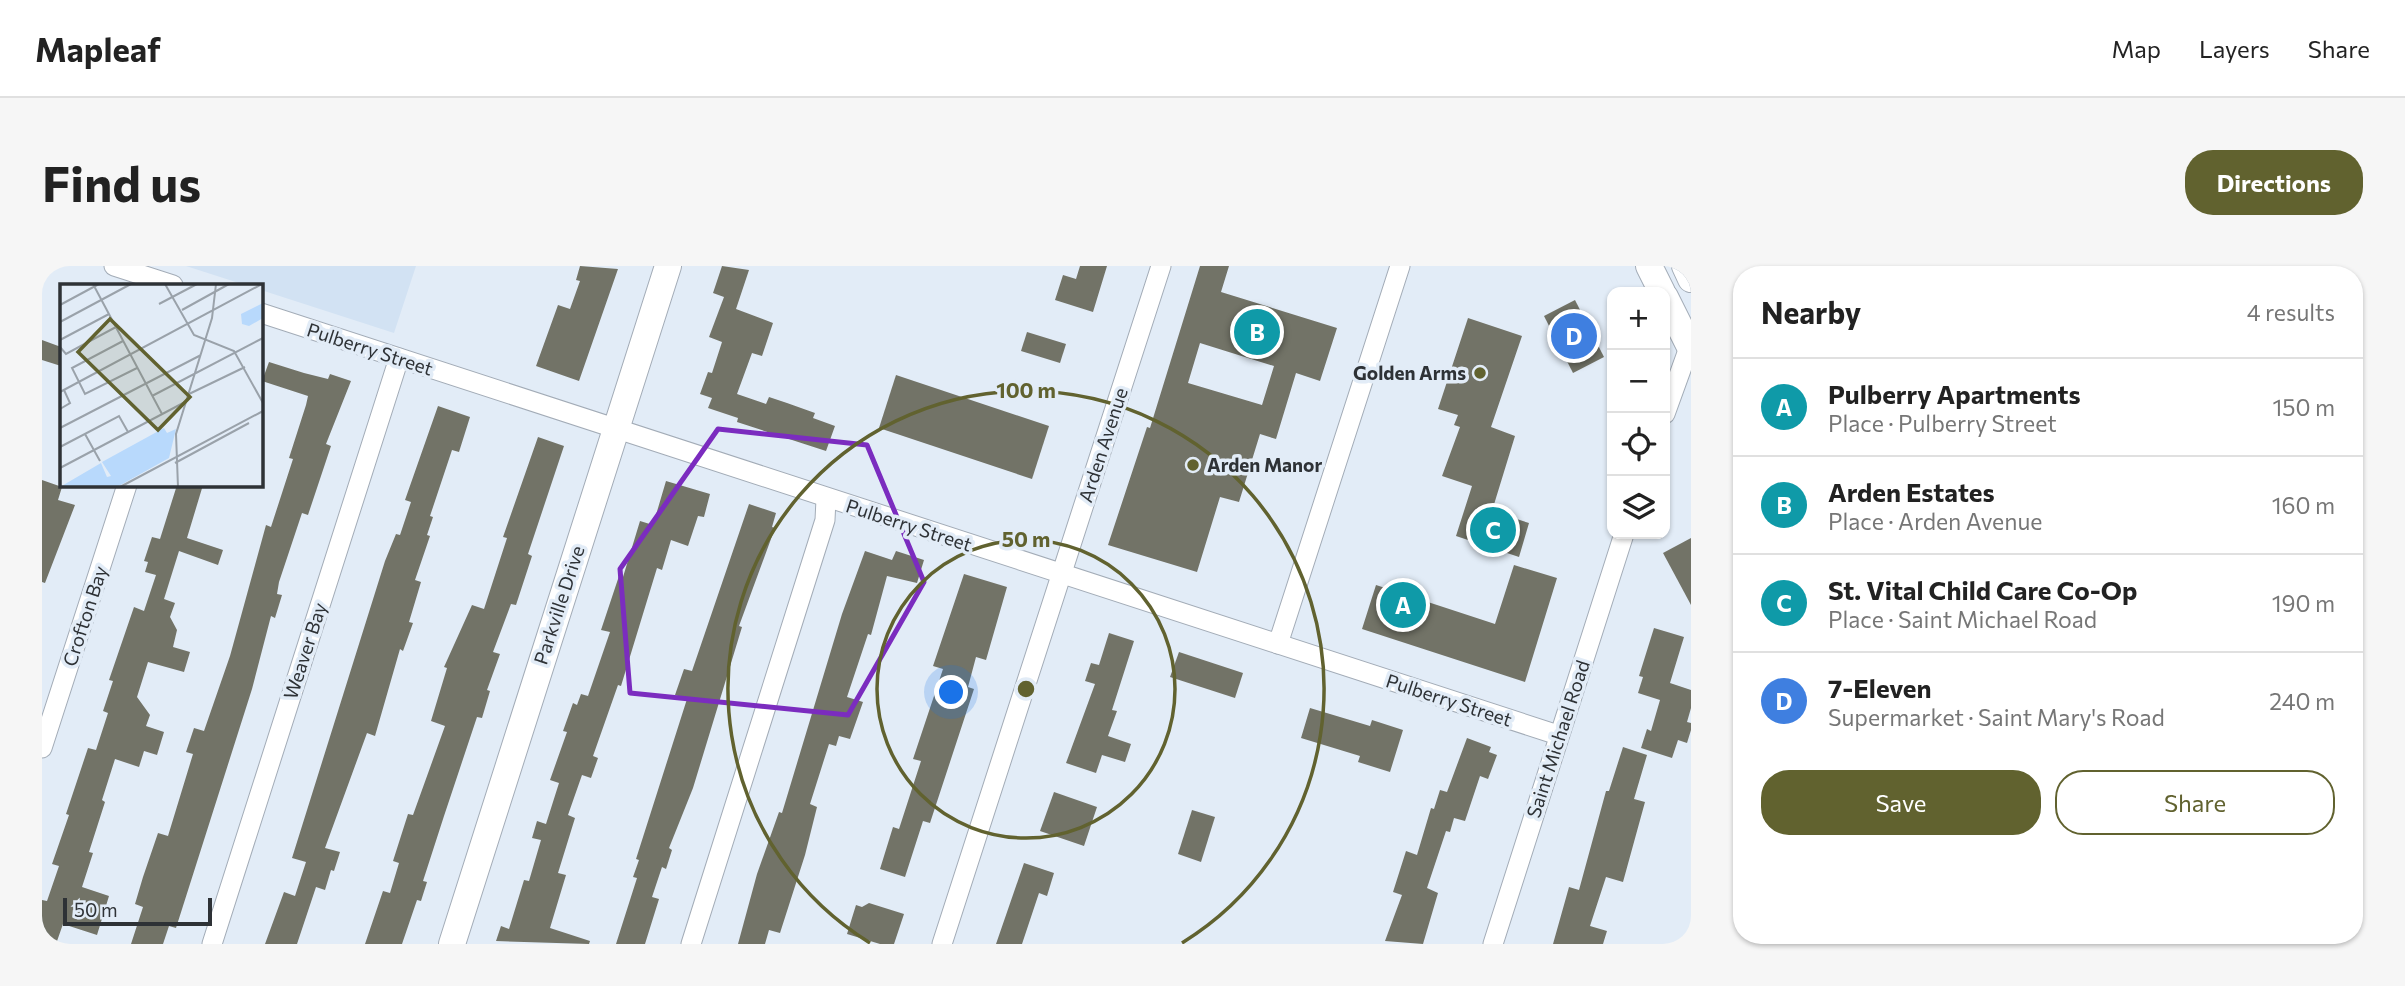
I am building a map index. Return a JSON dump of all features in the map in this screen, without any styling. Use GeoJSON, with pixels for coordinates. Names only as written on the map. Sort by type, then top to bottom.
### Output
{"type":"FeatureCollection","features":[{"type":"Feature","properties":{"kind":"street"},"geometry":{"type":"LineString","coordinates":[[114,266],[170,284]]}},
{"type":"Feature","properties":{"kind":"street","name":"Parkville Drive"},"geometry":{"type":"LineString","coordinates":[[452,944],[668,266]]}},
{"type":"Feature","properties":{"kind":"street","name":"Arden Avenue"},"geometry":{"type":"LineString","coordinates":[[942,944],[1161,266]]}},
{"type":"Feature","properties":{"kind":"street"},"geometry":{"type":"LineString","coordinates":[[1278,644],[1400,266]]}},
{"type":"Feature","properties":{"kind":"street"},"geometry":{"type":"LineString","coordinates":[[1649,266],[1660,287]]}},
{"type":"Feature","properties":{"kind":"street"},"geometry":{"type":"LineString","coordinates":[[1685,266],[1691,279]]}},
{"type":"Feature","properties":{"kind":"street"},"geometry":{"type":"LineString","coordinates":[[1665,413],[1690,345],[1670,307]]}},
{"type":"Feature","properties":{"kind":"street","name":"Pulberry Street"},"geometry":{"type":"LineString","coordinates":[[262,313],[1558,735]]}},
{"type":"Feature","properties":{"kind":"street","name":"Weaver Bay"},"geometry":{"type":"LineString","coordinates":[[212,944],[399,358]]}},
{"type":"Feature","properties":{"kind":"street","name":"Crofton Bay"},"geometry":{"type":"LineString","coordinates":[[42,748],[127,486]]}},
{"type":"Feature","properties":{"kind":"street"},"geometry":{"type":"LineString","coordinates":[[691,944],[825,520],[827,499]]}},
{"type":"Feature","properties":{"kind":"street","name":"Saint Michael Road"},"geometry":{"type":"LineString","coordinates":[[1493,944],[1622,539]]}},
{"type":"Feature","properties":{"kind":"highlighted area"},"geometry":{"type":"Polygon","coordinates":[[[718,429],[867,445],[924,582],[848,715],[630,693],[620,569],[718,429]]]}},
{"type":"Feature","properties":{"kind":"shaded area"},"geometry":{"type":"Polygon","coordinates":[[[186,266],[416,266],[394,333],[262,290],[262,284],[242,284],[186,266]]]}},
{"type":"Feature","properties":{"kind":"building"},"geometry":{"type":"Polygon","coordinates":[[[580,266],[618,269],[579,381],[536,366],[558,305],[570,309],[580,281],[576,280],[580,266]]]}},
{"type":"Feature","properties":{"kind":"building"},"geometry":{"type":"Polygon","coordinates":[[[722,266],[749,270],[736,309],[773,323],[762,356],[752,353],[737,394],[766,404],[769,397],[815,413],[813,418],[835,426],[826,451],[737,422],[738,418],[708,408],[712,398],[700,394],[708,372],[712,373],[722,342],[709,337],[724,297],[713,293],[722,266]]]}},
{"type":"Feature","properties":{"kind":"building"},"geometry":{"type":"Polygon","coordinates":[[[1080,266],[1107,266],[1093,312],[1055,300],[1063,275],[1076,279],[1080,266]]]}},
{"type":"Feature","properties":{"kind":"building"},"geometry":{"type":"Polygon","coordinates":[[[1200,266],[1229,266],[1221,292],[1337,328],[1320,381],[1296,373],[1276,439],[1260,434],[1239,502],[1220,497],[1197,572],[1108,545],[1147,427],[1150,428],[1200,266]],[[1200,343],[1188,383],[1262,405],[1274,366],[1200,343]]]}},
{"type":"Feature","properties":{"kind":"building"},"geometry":{"type":"Polygon","coordinates":[[[1575,300],[1604,357],[1573,373],[1544,316],[1575,300]]]}},
{"type":"Feature","properties":{"kind":"building","name":"Golden Arms"},"geometry":{"type":"Polygon","coordinates":[[[1468,318],[1522,336],[1491,427],[1515,436],[1492,511],[1529,523],[1519,557],[1456,536],[1472,486],[1442,476],[1460,427],[1454,425],[1458,415],[1438,409],[1468,318]]]}},
{"type":"Feature","properties":{"kind":"building"},"geometry":{"type":"Polygon","coordinates":[[[1027,332],[1066,344],[1060,363],[1021,351],[1027,332]]]}},
{"type":"Feature","properties":{"kind":"building"},"geometry":{"type":"Polygon","coordinates":[[[42,340],[60,347],[60,366],[42,360],[42,340]]]}},
{"type":"Feature","properties":{"kind":"building"},"geometry":{"type":"Polygon","coordinates":[[[269,362],[328,379],[330,374],[351,381],[326,444],[331,446],[308,515],[302,513],[279,582],[277,594],[282,595],[275,618],[271,616],[252,689],[176,928],[169,926],[163,944],[131,944],[143,907],[135,904],[143,877],[158,833],[168,836],[193,754],[186,752],[194,728],[204,731],[230,656],[266,525],[271,527],[293,459],[289,458],[306,405],[308,396],[262,381],[269,362]]]}},
{"type":"Feature","properties":{"kind":"building"},"geometry":{"type":"Polygon","coordinates":[[[896,375],[1049,426],[1032,479],[879,428],[896,375]]]}},
{"type":"Feature","properties":{"kind":"building"},"geometry":{"type":"Polygon","coordinates":[[[438,406],[470,417],[459,452],[452,450],[430,516],[433,517],[427,535],[430,536],[415,580],[421,582],[409,622],[413,623],[403,651],[400,649],[375,736],[367,733],[325,848],[340,852],[334,871],[331,870],[325,890],[316,887],[297,944],[265,944],[284,892],[295,896],[306,862],[292,858],[385,561],[396,534],[400,535],[411,502],[405,500],[438,406]]]}},
{"type":"Feature","properties":{"kind":"building"},"geometry":{"type":"Polygon","coordinates":[[[538,437],[564,446],[528,554],[532,556],[516,605],[511,604],[493,652],[500,654],[487,690],[490,691],[482,718],[477,717],[444,816],[423,881],[427,882],[421,901],[417,900],[402,944],[365,944],[383,891],[390,893],[399,863],[393,861],[408,814],[413,815],[445,726],[431,721],[447,668],[444,667],[472,605],[484,609],[507,538],[503,537],[538,437]]]}},
{"type":"Feature","properties":{"kind":"building"},"geometry":{"type":"Polygon","coordinates":[[[42,480],[62,487],[58,500],[75,505],[45,583],[42,582],[42,480]]]}},
{"type":"Feature","properties":{"kind":"building"},"geometry":{"type":"Polygon","coordinates":[[[666,481],[710,494],[704,517],[698,516],[688,546],[671,540],[662,570],[657,568],[621,686],[618,685],[593,756],[598,758],[591,778],[582,775],[568,815],[575,818],[558,873],[566,875],[550,928],[590,941],[589,944],[496,941],[501,926],[509,929],[524,880],[529,881],[541,840],[532,838],[537,821],[546,824],[559,783],[550,780],[567,732],[563,731],[573,703],[577,705],[581,694],[588,696],[610,632],[601,630],[619,576],[623,577],[640,521],[653,525],[666,481]]]}},
{"type":"Feature","properties":{"kind":"building"},"geometry":{"type":"Polygon","coordinates":[[[177,486],[203,486],[187,538],[223,550],[218,565],[179,551],[164,599],[175,603],[170,617],[177,630],[173,647],[190,652],[184,672],[148,662],[137,697],[150,715],[146,726],[164,732],[157,755],[144,751],[139,767],[115,759],[102,800],[105,802],[89,852],[93,853],[82,887],[109,896],[97,935],[63,924],[56,944],[42,944],[42,900],[47,901],[59,866],[52,864],[69,815],[66,814],[88,748],[96,750],[108,713],[103,711],[113,681],[109,680],[134,607],[144,611],[156,575],[145,572],[148,562],[144,561],[152,537],[160,539],[177,486]]]}},
{"type":"Feature","properties":{"kind":"building"},"geometry":{"type":"Polygon","coordinates":[[[749,504],[776,513],[772,527],[775,528],[739,626],[742,627],[693,788],[669,848],[672,850],[666,869],[662,867],[652,897],[659,899],[645,944],[616,944],[637,878],[633,877],[639,860],[636,859],[687,699],[675,695],[684,669],[692,671],[749,504]]]}},
{"type":"Feature","properties":{"kind":"building"},"geometry":{"type":"Polygon","coordinates":[[[1691,538],[1691,605],[1663,553],[1691,538]]]}},
{"type":"Feature","properties":{"kind":"building"},"geometry":{"type":"Polygon","coordinates":[[[865,551],[892,560],[896,551],[924,560],[917,583],[887,576],[871,635],[868,634],[847,697],[863,702],[850,739],[839,736],[836,746],[829,744],[810,804],[817,807],[805,855],[780,933],[769,930],[765,944],[738,944],[757,874],[779,812],[782,813],[842,614],[865,551]]]}},
{"type":"Feature","properties":{"kind":"building"},"geometry":{"type":"Polygon","coordinates":[[[1514,565],[1557,578],[1525,682],[1362,629],[1376,585],[1495,624],[1514,565]]]}},
{"type":"Feature","properties":{"kind":"building"},"geometry":{"type":"Polygon","coordinates":[[[964,574],[1007,587],[986,660],[976,657],[968,687],[974,689],[930,823],[923,821],[905,877],[880,869],[893,827],[899,829],[921,761],[913,759],[943,669],[933,666],[964,574]]]}},
{"type":"Feature","properties":{"kind":"building"},"geometry":{"type":"Polygon","coordinates":[[[1654,628],[1684,637],[1670,683],[1691,690],[1691,708],[1687,722],[1691,723],[1691,730],[1687,743],[1678,740],[1672,758],[1641,748],[1647,729],[1651,731],[1660,700],[1638,693],[1643,677],[1639,676],[1654,628]]]}},
{"type":"Feature","properties":{"kind":"building"},"geometry":{"type":"Polygon","coordinates":[[[1109,633],[1134,641],[1112,710],[1117,711],[1108,736],[1131,744],[1125,762],[1102,755],[1096,773],[1066,763],[1095,684],[1085,681],[1091,663],[1099,665],[1109,633]]]}},
{"type":"Feature","properties":{"kind":"building"},"geometry":{"type":"Polygon","coordinates":[[[1179,652],[1243,673],[1235,698],[1170,677],[1179,652]]]}},
{"type":"Feature","properties":{"kind":"building"},"geometry":{"type":"Polygon","coordinates":[[[1310,708],[1370,726],[1372,720],[1403,730],[1390,772],[1358,762],[1360,756],[1301,738],[1310,708]]]}},
{"type":"Feature","properties":{"kind":"building"},"geometry":{"type":"Polygon","coordinates":[[[1467,738],[1491,747],[1489,752],[1497,755],[1488,779],[1480,776],[1465,821],[1454,818],[1450,832],[1446,831],[1427,888],[1438,893],[1423,944],[1385,941],[1402,895],[1393,892],[1406,851],[1417,855],[1431,808],[1434,809],[1440,790],[1447,792],[1467,738]]]}},
{"type":"Feature","properties":{"kind":"building"},"geometry":{"type":"Polygon","coordinates":[[[1623,747],[1647,755],[1634,799],[1645,802],[1623,882],[1606,877],[1590,926],[1607,931],[1603,944],[1553,944],[1569,887],[1579,890],[1606,791],[1609,791],[1623,747]]]}},
{"type":"Feature","properties":{"kind":"building"},"geometry":{"type":"Polygon","coordinates":[[[1054,792],[1097,807],[1084,846],[1040,831],[1054,792]]]}},
{"type":"Feature","properties":{"kind":"building"},"geometry":{"type":"Polygon","coordinates":[[[1192,810],[1215,817],[1201,862],[1178,854],[1192,810]]]}},
{"type":"Feature","properties":{"kind":"building"},"geometry":{"type":"Polygon","coordinates":[[[1024,863],[1054,873],[1047,896],[1039,893],[1022,944],[996,944],[1024,863]]]}},
{"type":"Feature","properties":{"kind":"building"},"geometry":{"type":"Polygon","coordinates":[[[869,903],[904,914],[894,944],[880,944],[847,934],[856,905],[862,907],[869,903]]]}},
{"type":"Feature","properties":{"kind":"place","name":"Arden Estates"},"geometry":{"type":"Point","coordinates":[1257,332]}},
{"type":"Feature","properties":{"kind":"place","name":"7-Eleven"},"geometry":{"type":"Point","coordinates":[1574,336]}},
{"type":"Feature","properties":{"kind":"place","name":"Golden Arms"},"geometry":{"type":"Point","coordinates":[1480,373]}},
{"type":"Feature","properties":{"kind":"place","name":"Arden Manor"},"geometry":{"type":"Point","coordinates":[1193,465]}},
{"type":"Feature","properties":{"kind":"place","name":"St. Vital Child Care Co-Op"},"geometry":{"type":"Point","coordinates":[1493,530]}},
{"type":"Feature","properties":{"kind":"place","name":"Pulberry Apartments"},"geometry":{"type":"Point","coordinates":[1403,605]}}]}
